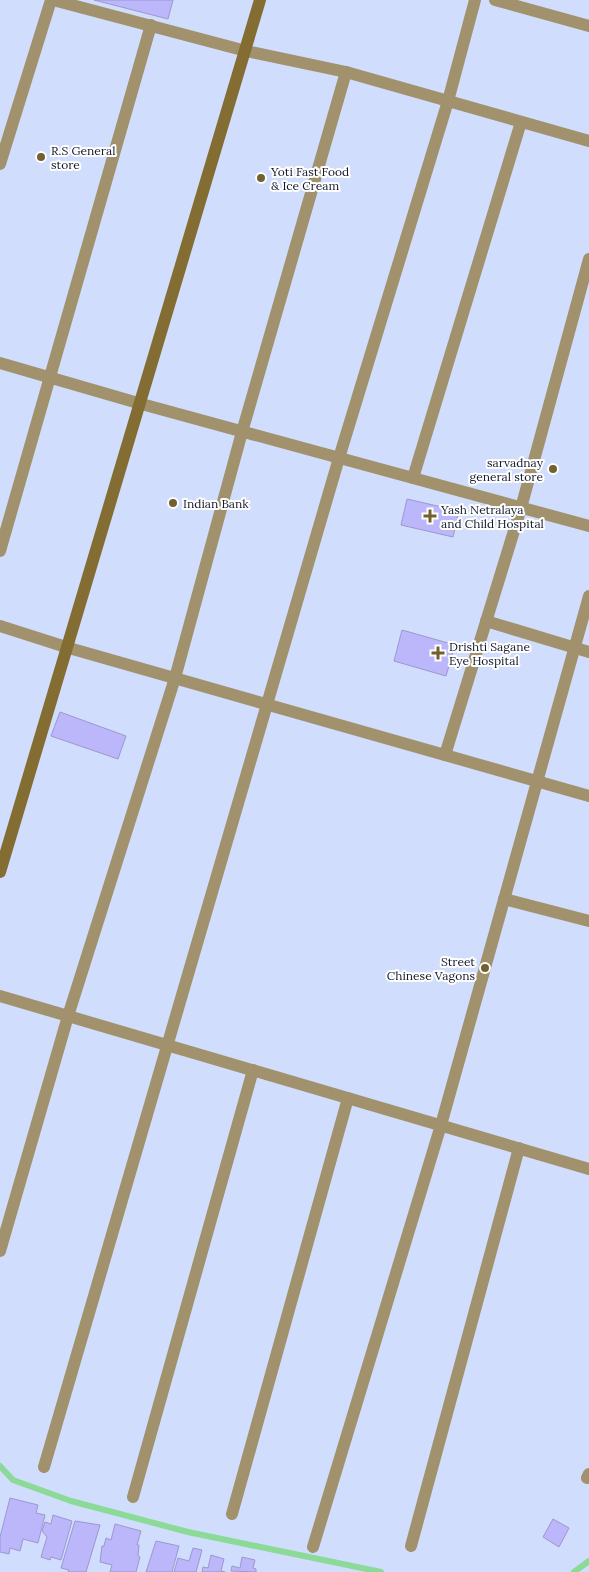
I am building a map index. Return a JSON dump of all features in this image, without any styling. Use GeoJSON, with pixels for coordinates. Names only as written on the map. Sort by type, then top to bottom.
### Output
{"type":"FeatureCollection","features":[{"type":"Feature","properties":{"kind":"street"},"geometry":{"type":"LineString","coordinates":[[1,161],[52,0],[246,51],[346,72],[589,141]]}},
{"type":"Feature","properties":{"kind":"street"},"geometry":{"type":"LineString","coordinates":[[0,872],[69,648],[138,403],[260,0]]}},
{"type":"Feature","properties":{"kind":"street"},"geometry":{"type":"LineString","coordinates":[[44,1466],[339,458],[448,101],[475,0]]}},
{"type":"Feature","properties":{"kind":"street"},"geometry":{"type":"LineString","coordinates":[[495,0],[589,26]]}},
{"type":"Feature","properties":{"kind":"street"},"geometry":{"type":"LineString","coordinates":[[0,551],[151,25]]}},
{"type":"Feature","properties":{"kind":"street"},"geometry":{"type":"LineString","coordinates":[[0,1251],[68,1016],[175,678],[242,432],[346,72]]}},
{"type":"Feature","properties":{"kind":"street"},"geometry":{"type":"LineString","coordinates":[[413,478],[522,122]]}},
{"type":"Feature","properties":{"kind":"street"},"geometry":{"type":"LineString","coordinates":[[444,755],[521,508],[589,259]]}},
{"type":"Feature","properties":{"kind":"street"},"geometry":{"type":"LineString","coordinates":[[0,363],[242,432],[589,526]]}},
{"type":"Feature","properties":{"kind":"street"},"geometry":{"type":"LineString","coordinates":[[313,1547],[441,1125],[589,596]]}},
{"type":"Feature","properties":{"kind":"street"},"geometry":{"type":"LineString","coordinates":[[486,621],[589,652]]}},
{"type":"Feature","properties":{"kind":"street"},"geometry":{"type":"LineString","coordinates":[[0,626],[69,648],[589,796]]}},
{"type":"Feature","properties":{"kind":"street"},"geometry":{"type":"LineString","coordinates":[[504,899],[589,921]]}},
{"type":"Feature","properties":{"kind":"street"},"geometry":{"type":"LineString","coordinates":[[0,996],[589,1170]]}},
{"type":"Feature","properties":{"kind":"street"},"geometry":{"type":"LineString","coordinates":[[133,1497],[253,1070]]}},
{"type":"Feature","properties":{"kind":"street"},"geometry":{"type":"LineString","coordinates":[[232,1514],[348,1098]]}},
{"type":"Feature","properties":{"kind":"street"},"geometry":{"type":"LineString","coordinates":[[411,1546],[519,1148]]}},
{"type":"Feature","properties":{"kind":"building"},"geometry":{"type":"Polygon","coordinates":[[[94,0],[173,0],[168,19],[94,0]]]}},
{"type":"Feature","properties":{"kind":"building"},"geometry":{"type":"Polygon","coordinates":[[[407,499],[459,511],[453,537],[401,525],[407,499]]]}},
{"type":"Feature","properties":{"kind":"building"},"geometry":{"type":"Polygon","coordinates":[[[402,630],[455,645],[446,676],[394,661],[402,630]]]}},
{"type":"Feature","properties":{"kind":"building"},"geometry":{"type":"Polygon","coordinates":[[[60,712],[126,736],[118,759],[51,736],[60,712]]]}},
{"type":"Feature","properties":{"kind":"building"},"geometry":{"type":"Polygon","coordinates":[[[10,1498],[38,1505],[36,1513],[45,1515],[38,1543],[23,1539],[20,1551],[10,1548],[9,1554],[0,1552],[0,1537],[10,1498]]]}},
{"type":"Feature","properties":{"kind":"building"},"geometry":{"type":"Polygon","coordinates":[[[53,1515],[72,1521],[61,1560],[51,1557],[50,1560],[41,1557],[47,1537],[42,1531],[45,1522],[51,1524],[53,1515]]]}},
{"type":"Feature","properties":{"kind":"building"},"geometry":{"type":"Polygon","coordinates":[[[553,1519],[569,1528],[559,1547],[543,1537],[553,1519]]]}},
{"type":"Feature","properties":{"kind":"building"},"geometry":{"type":"Polygon","coordinates":[[[75,1521],[100,1525],[86,1572],[68,1572],[69,1570],[61,1568],[75,1521]]]}},
{"type":"Feature","properties":{"kind":"building"},"geometry":{"type":"Polygon","coordinates":[[[115,1524],[141,1531],[137,1545],[139,1545],[138,1556],[140,1557],[136,1572],[110,1572],[112,1565],[100,1562],[102,1546],[104,1546],[106,1538],[111,1540],[115,1524]]]}},
{"type":"Feature","properties":{"kind":"building"},"geometry":{"type":"Polygon","coordinates":[[[156,1541],[179,1546],[172,1572],[146,1572],[156,1541]]]}},
{"type":"Feature","properties":{"kind":"building"},"geometry":{"type":"Polygon","coordinates":[[[193,1548],[202,1550],[196,1572],[174,1572],[178,1558],[189,1561],[193,1548]]]}},
{"type":"Feature","properties":{"kind":"building"},"geometry":{"type":"Polygon","coordinates":[[[211,1555],[224,1559],[221,1571],[225,1572],[202,1572],[203,1567],[208,1568],[211,1555]]]}},
{"type":"Feature","properties":{"kind":"building"},"geometry":{"type":"Polygon","coordinates":[[[242,1557],[255,1560],[253,1568],[256,1569],[256,1572],[231,1571],[232,1566],[240,1568],[242,1557]]]}},
{"type":"Feature","properties":{"kind":"waterway"},"geometry":{"type":"LineString","coordinates":[[0,1466],[13,1480],[71,1501],[188,1532],[381,1572]]}},
{"type":"Feature","properties":{"kind":"waterway"},"geometry":{"type":"LineString","coordinates":[[574,1572],[589,1561]]}},
{"type":"Feature","properties":{"kind":"place","name":"R.S General store"},"geometry":{"type":"Point","coordinates":[41,157]}},
{"type":"Feature","properties":{"kind":"place","name":"Yoti Fast Food & Ice Cream"},"geometry":{"type":"Point","coordinates":[261,178]}},
{"type":"Feature","properties":{"kind":"place","name":"sarvadnay general store"},"geometry":{"type":"Point","coordinates":[553,469]}},
{"type":"Feature","properties":{"kind":"place","name":"Indian Bank"},"geometry":{"type":"Point","coordinates":[173,503]}},
{"type":"Feature","properties":{"kind":"place","name":"Yash Netralaya and Child Hospital"},"geometry":{"type":"Point","coordinates":[430,516]}},
{"type":"Feature","properties":{"kind":"place","name":"Drishti Sagane Eye Hospital"},"geometry":{"type":"Point","coordinates":[438,653]}},
{"type":"Feature","properties":{"kind":"place","name":"Street Chinese Vagons"},"geometry":{"type":"Point","coordinates":[485,968]}}]}
